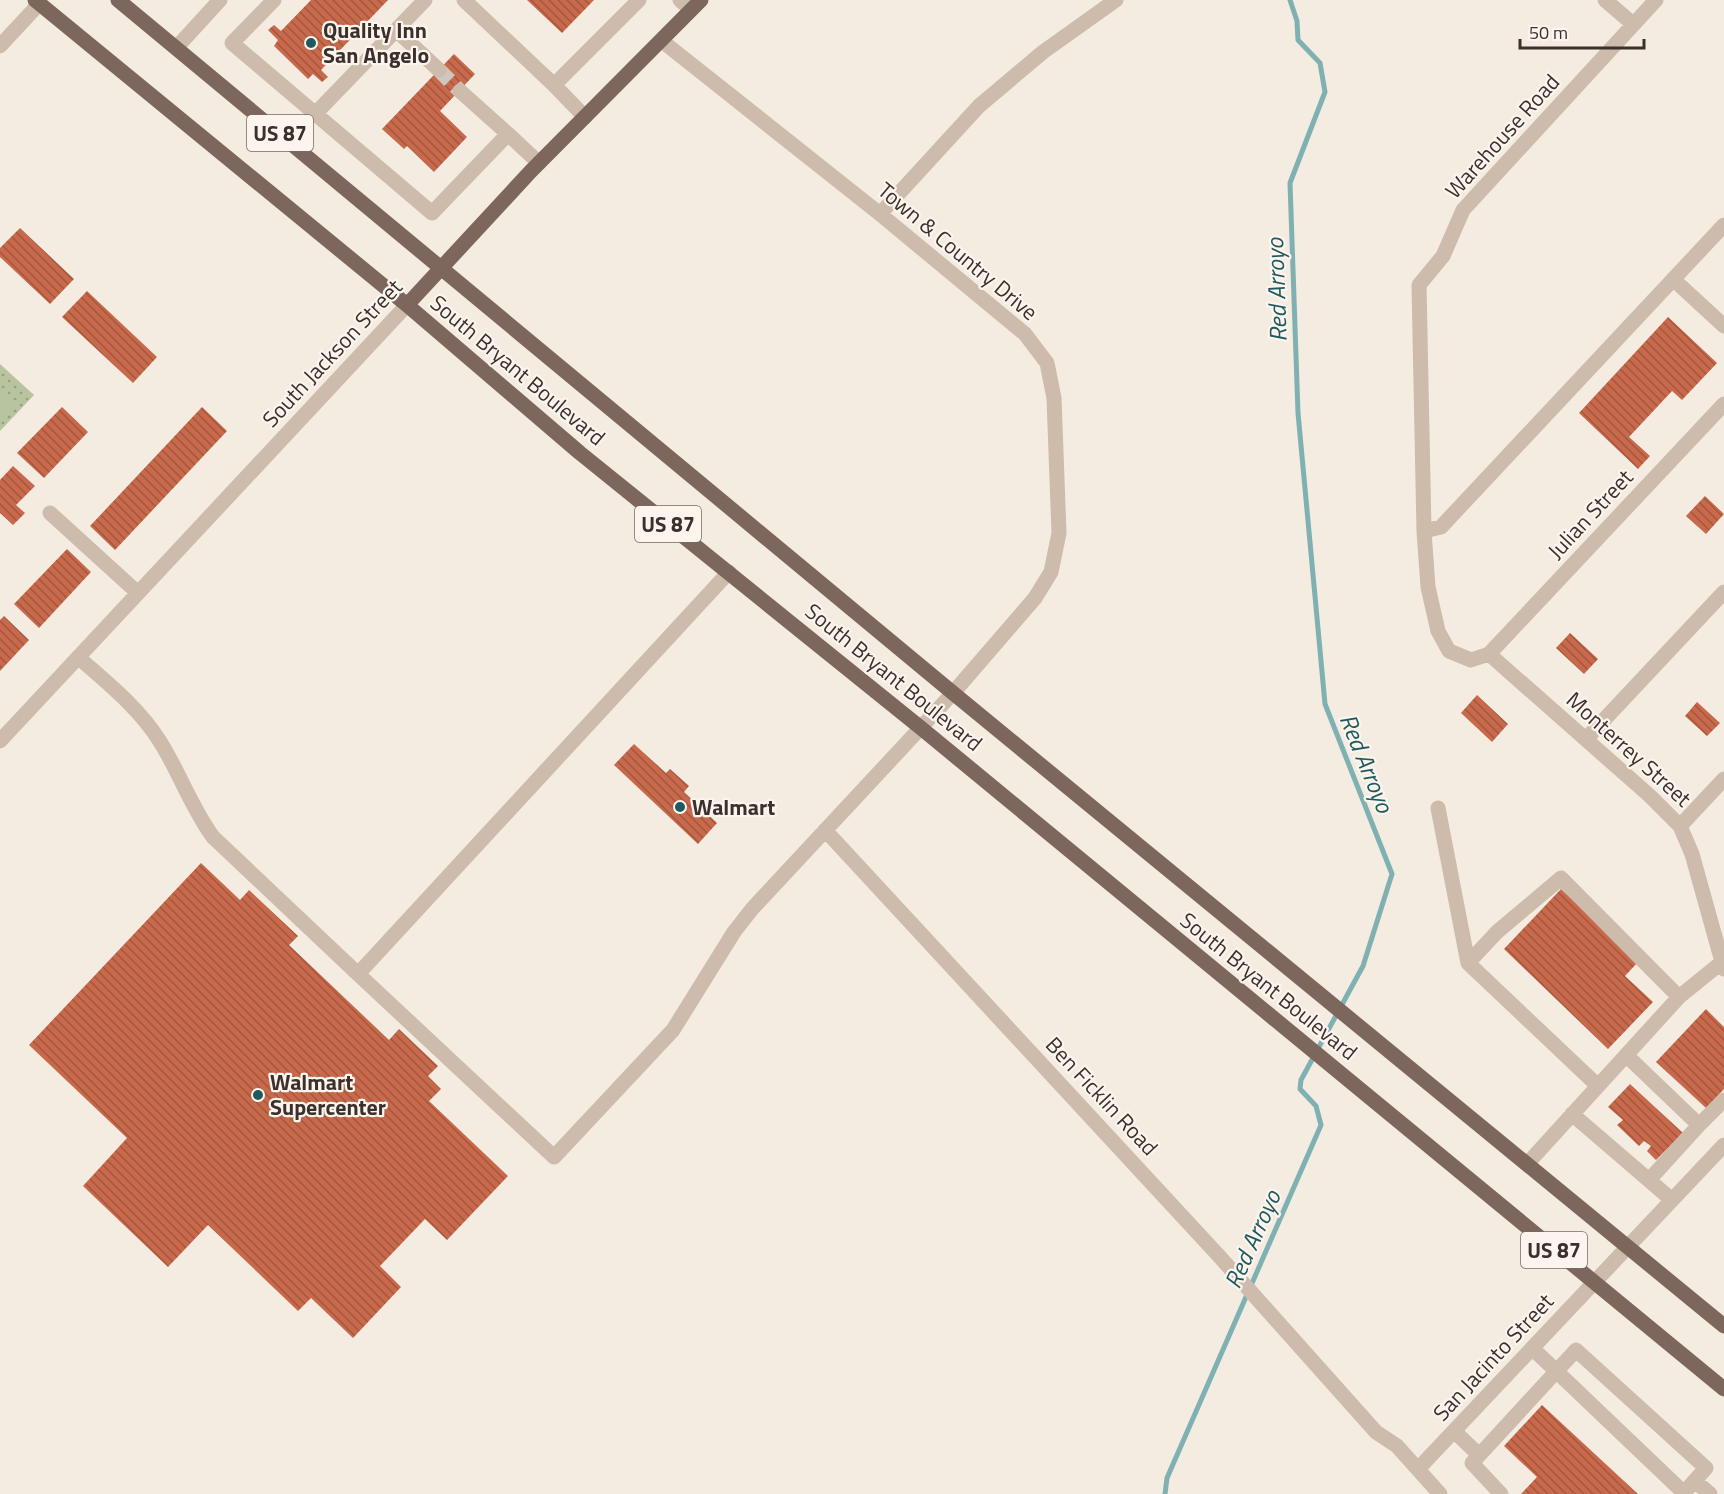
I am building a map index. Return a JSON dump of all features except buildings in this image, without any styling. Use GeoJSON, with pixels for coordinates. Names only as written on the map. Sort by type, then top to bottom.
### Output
{"type":"FeatureCollection","features":[{"type":"Feature","properties":{"kind":"main road","name":"South Bryant Boulevard"},"geometry":{"type":"LineString","coordinates":[[118,0],[953,693],[1722,1322]]}},
{"type":"Feature","properties":{"kind":"main road","name":"South Bryant Boulevard"},"geometry":{"type":"LineString","coordinates":[[38,2],[407,305],[580,453],[921,728],[1724,1389]]}},
{"type":"Feature","properties":{"kind":"main road","name":"South Jackson Street"},"geometry":{"type":"LineString","coordinates":[[407,305],[539,163],[662,41],[690,4]]}},
{"type":"Feature","properties":{"kind":"street"},"geometry":{"type":"LineString","coordinates":[[177,47],[220,0]]}},
{"type":"Feature","properties":{"kind":"street"},"geometry":{"type":"LineString","coordinates":[[274,0],[232,43],[432,213],[508,134]]}},
{"type":"Feature","properties":{"kind":"street"},"geometry":{"type":"LineString","coordinates":[[315,114],[425,0]]}},
{"type":"Feature","properties":{"kind":"street"},"geometry":{"type":"LineString","coordinates":[[554,86],[639,0]]}},
{"type":"Feature","properties":{"kind":"street"},"geometry":{"type":"LineString","coordinates":[[880,214],[979,106],[1043,52],[1116,0]]}},
{"type":"Feature","properties":{"kind":"street"},"geometry":{"type":"LineString","coordinates":[[1605,0],[1633,24]]}},
{"type":"Feature","properties":{"kind":"street","name":"Warehouse Road"},"geometry":{"type":"LineString","coordinates":[[1489,654],[1471,660],[1449,651],[1438,631],[1428,587],[1424,531],[1419,285],[1443,256],[1463,210],[1656,0]]}},
{"type":"Feature","properties":{"kind":"street"},"geometry":{"type":"LineString","coordinates":[[0,46],[38,2]]}},
{"type":"Feature","properties":{"kind":"street"},"geometry":{"type":"LineString","coordinates":[[469,2],[585,117]]}},
{"type":"Feature","properties":{"kind":"street"},"geometry":{"type":"LineString","coordinates":[[396,30],[439,70]]}},
{"type":"Feature","properties":{"kind":"street","name":"Town & Country Drive"},"geometry":{"type":"LineString","coordinates":[[662,41],[880,214],[1025,334],[1047,363],[1054,398],[1059,533],[1051,572],[1035,598],[921,728]]}},
{"type":"Feature","properties":{"kind":"street"},"geometry":{"type":"LineString","coordinates":[[460,91],[539,163]]}},
{"type":"Feature","properties":{"kind":"street"},"geometry":{"type":"LineString","coordinates":[[1424,531],[1441,527],[1724,225]]}},
{"type":"Feature","properties":{"kind":"street"},"geometry":{"type":"LineString","coordinates":[[1673,279],[1724,326]]}},
{"type":"Feature","properties":{"kind":"street","name":"South Jackson Street"},"geometry":{"type":"LineString","coordinates":[[0,741],[407,305]]}},
{"type":"Feature","properties":{"kind":"street","name":"Julian Street"},"geometry":{"type":"LineString","coordinates":[[1489,654],[1724,404]]}},
{"type":"Feature","properties":{"kind":"street"},"geometry":{"type":"LineString","coordinates":[[50,513],[138,593]]}},
{"type":"Feature","properties":{"kind":"street"},"geometry":{"type":"LineString","coordinates":[[358,974],[729,572]]}},
{"type":"Feature","properties":{"kind":"street"},"geometry":{"type":"LineString","coordinates":[[1586,739],[1724,592]]}},
{"type":"Feature","properties":{"kind":"street","name":"Monterrey Street"},"geometry":{"type":"LineString","coordinates":[[1489,654],[1680,826],[1692,854],[1722,958]]}},
{"type":"Feature","properties":{"kind":"street"},"geometry":{"type":"LineString","coordinates":[[78,657],[127,702],[158,737],[201,821],[213,837],[554,1157],[673,1030],[741,921],[921,728]]}},
{"type":"Feature","properties":{"kind":"street"},"geometry":{"type":"LineString","coordinates":[[1680,826],[1724,779]]}},
{"type":"Feature","properties":{"kind":"street"},"geometry":{"type":"LineString","coordinates":[[1438,808],[1468,963],[1598,1086]]}},
{"type":"Feature","properties":{"kind":"street","name":"Ben Ficklin Road"},"geometry":{"type":"LineString","coordinates":[[825,831],[1219,1256],[1377,1432],[1397,1446],[1440,1494]]}},
{"type":"Feature","properties":{"kind":"street"},"geometry":{"type":"LineString","coordinates":[[1468,963],[1497,932],[1561,878],[1679,998]]}},
{"type":"Feature","properties":{"kind":"street"},"geometry":{"type":"LineString","coordinates":[[1527,1164],[1679,998],[1722,958]]}},
{"type":"Feature","properties":{"kind":"street"},"geometry":{"type":"LineString","coordinates":[[1626,1055],[1699,1125]]}},
{"type":"Feature","properties":{"kind":"street"},"geometry":{"type":"LineString","coordinates":[[1649,1180],[1724,1100]]}},
{"type":"Feature","properties":{"kind":"street"},"geometry":{"type":"LineString","coordinates":[[1572,1114],[1672,1200]]}},
{"type":"Feature","properties":{"kind":"street","name":"San Jacinto Street"},"geometry":{"type":"LineString","coordinates":[[1418,1469],[1724,1145]]}},
{"type":"Feature","properties":{"kind":"street"},"geometry":{"type":"LineString","coordinates":[[1501,1494],[1472,1463],[1556,1371],[1576,1350],[1706,1468],[1683,1494],[1556,1371],[1532,1348]]}},
{"type":"Feature","properties":{"kind":"street"},"geometry":{"type":"LineString","coordinates":[[1454,1431],[1479,1455]]}},
{"type":"Feature","properties":{"kind":"street"},"geometry":{"type":"LineString","coordinates":[[1695,1481],[1710,1494]]}},
{"type":"Feature","properties":{"kind":"green space"},"geometry":{"type":"Polygon","coordinates":[[[0,364],[34,395],[0,431],[0,364]]]}},
{"type":"Feature","properties":{"kind":"green space"},"geometry":{"type":"Polygon","coordinates":[[[0,387],[18,404],[0,422],[0,387]]]}},
{"type":"Feature","properties":{"kind":"waterway","name":"Red Arroyo"},"geometry":{"type":"LineString","coordinates":[[1165,1494],[1167,1478],[1321,1125],[1316,1106],[1300,1089],[1301,1080],[1363,966],[1392,874],[1325,704],[1298,413],[1290,183],[1325,92],[1320,63],[1298,40],[1297,21],[1290,0]]}},
{"type":"Feature","properties":{"kind":"tunnel"},"geometry":{"type":"LineString","coordinates":[[439,70],[460,91]]}},
{"type":"Feature","properties":{"kind":"place","name":"Quality Inn San Angelo"},"geometry":{"type":"Point","coordinates":[311,43]}},
{"type":"Feature","properties":{"kind":"place","name":"Walmart"},"geometry":{"type":"Point","coordinates":[680,807]}},
{"type":"Feature","properties":{"kind":"place","name":"Walmart Supercenter"},"geometry":{"type":"Point","coordinates":[258,1095]}}]}
